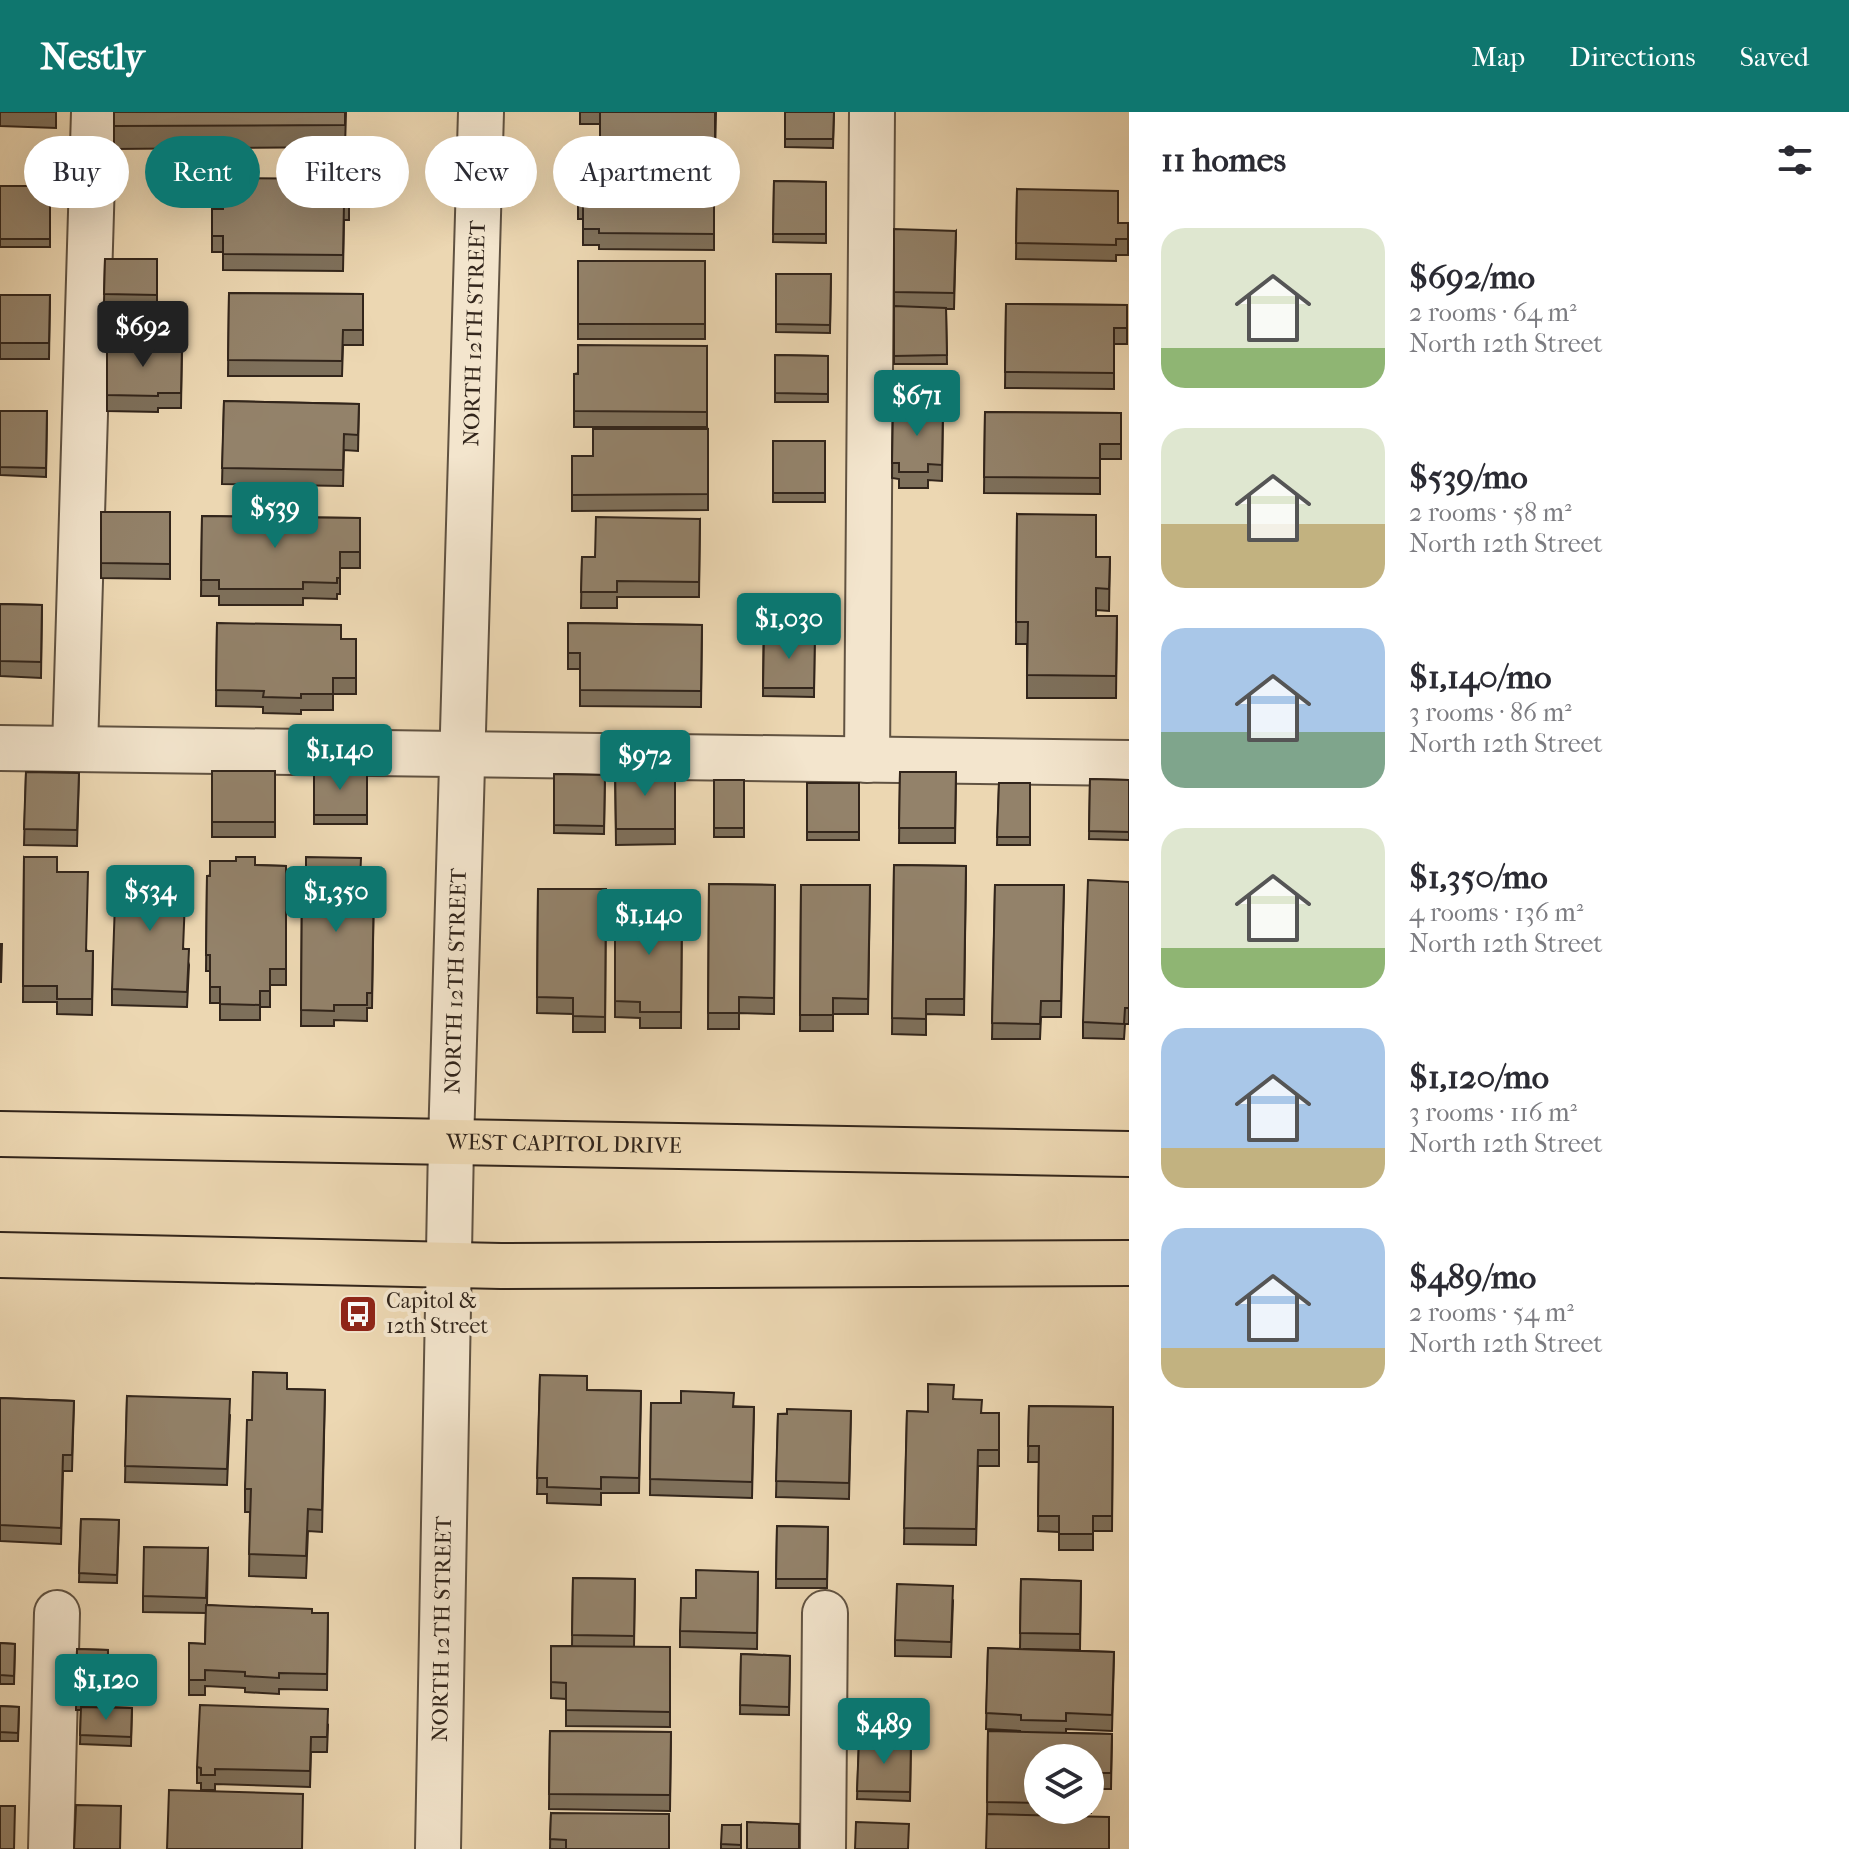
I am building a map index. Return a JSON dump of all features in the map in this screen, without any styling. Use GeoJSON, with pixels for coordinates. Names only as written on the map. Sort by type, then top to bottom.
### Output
{"type":"FeatureCollection","features":[{"type":"Feature","properties":{"kind":"main road","name":"WEST CAPITOL DRIVE"},"geometry":{"type":"LineString","coordinates":[[0,1134],[1129,1154]]}},
{"type":"Feature","properties":{"kind":"main road"},"geometry":{"type":"LineString","coordinates":[[0,1255],[449,1266],[1129,1263]]}},
{"type":"Feature","properties":{"kind":"street"},"geometry":{"type":"LineString","coordinates":[[75,749],[94,112]]}},
{"type":"Feature","properties":{"kind":"street","name":"NORTH 12TH STREET"},"geometry":{"type":"LineString","coordinates":[[438,1849],[451,1144],[481,112]]}},
{"type":"Feature","properties":{"kind":"street"},"geometry":{"type":"LineString","coordinates":[[867,760],[872,112]]}},
{"type":"Feature","properties":{"kind":"street"},"geometry":{"type":"LineString","coordinates":[[0,748],[1129,763]]}},
{"type":"Feature","properties":{"kind":"street"},"geometry":{"type":"LineString","coordinates":[[51,1849],[57,1613]]}},
{"type":"Feature","properties":{"kind":"street"},"geometry":{"type":"LineString","coordinates":[[823,1849],[825,1613]]}},
{"type":"Feature","properties":{"kind":"building"},"geometry":{"type":"Polygon","coordinates":[[[114,112],[345,112],[345,125],[114,126],[114,112]]]}},
{"type":"Feature","properties":{"kind":"building"},"geometry":{"type":"Polygon","coordinates":[[[600,112],[715,112],[715,136],[600,136],[600,112]]]}},
{"type":"Feature","properties":{"kind":"building"},"geometry":{"type":"Polygon","coordinates":[[[785,112],[834,112],[833,139],[785,139],[785,112]]]}},
{"type":"Feature","properties":{"kind":"building"},"geometry":{"type":"Polygon","coordinates":[[[260,178],[276,178],[276,208],[344,208],[343,255],[223,254],[223,236],[212,236],[212,209],[260,208],[260,178]]]}},
{"type":"Feature","properties":{"kind":"building"},"geometry":{"type":"Polygon","coordinates":[[[774,181],[826,182],[826,234],[773,234],[774,181]]]}},
{"type":"Feature","properties":{"kind":"building"},"geometry":{"type":"Polygon","coordinates":[[[0,186],[24,186],[24,208],[50,208],[50,239],[0,239],[0,186]]]}},
{"type":"Feature","properties":{"kind":"building"},"geometry":{"type":"Polygon","coordinates":[[[1017,189],[1118,191],[1118,223],[1128,223],[1128,239],[1116,239],[1116,245],[1016,243],[1017,189]]]}},
{"type":"Feature","properties":{"kind":"building"},"geometry":{"type":"Polygon","coordinates":[[[583,208],[714,208],[714,234],[599,233],[599,229],[583,229],[583,208]]]}},
{"type":"Feature","properties":{"kind":"building"},"geometry":{"type":"Polygon","coordinates":[[[894,229],[956,231],[954,293],[894,292],[894,229]]]}},
{"type":"Feature","properties":{"kind":"building"},"geometry":{"type":"Polygon","coordinates":[[[105,259],[157,259],[157,295],[104,294],[105,259]]]}},
{"type":"Feature","properties":{"kind":"building"},"geometry":{"type":"Polygon","coordinates":[[[578,261],[705,261],[705,324],[578,324],[578,261]]]}},
{"type":"Feature","properties":{"kind":"building"},"geometry":{"type":"Polygon","coordinates":[[[776,274],[831,274],[830,325],[776,324],[776,274]]]}},
{"type":"Feature","properties":{"kind":"building"},"geometry":{"type":"Polygon","coordinates":[[[229,293],[363,294],[363,330],[343,330],[342,361],[228,360],[229,293]]]}},
{"type":"Feature","properties":{"kind":"building"},"geometry":{"type":"Polygon","coordinates":[[[0,295],[50,295],[49,343],[0,343],[0,295]]]}},
{"type":"Feature","properties":{"kind":"building"},"geometry":{"type":"Polygon","coordinates":[[[1006,304],[1127,305],[1127,328],[1114,328],[1114,373],[1005,372],[1006,304]]]}},
{"type":"Feature","properties":{"kind":"building"},"geometry":{"type":"Polygon","coordinates":[[[894,306],[946,308],[947,355],[894,356],[894,306]]]}},
{"type":"Feature","properties":{"kind":"building"},"geometry":{"type":"Polygon","coordinates":[[[107,342],[182,346],[181,393],[107,395],[107,342]]]}},
{"type":"Feature","properties":{"kind":"building"},"geometry":{"type":"Polygon","coordinates":[[[578,345],[707,346],[707,412],[574,411],[578,345]]]}},
{"type":"Feature","properties":{"kind":"building"},"geometry":{"type":"Polygon","coordinates":[[[775,355],[828,356],[828,394],[775,393],[775,355]]]}},
{"type":"Feature","properties":{"kind":"building"},"geometry":{"type":"Polygon","coordinates":[[[224,401],[359,404],[358,435],[344,434],[343,470],[222,468],[224,401]]]}},
{"type":"Feature","properties":{"kind":"building"},"geometry":{"type":"Polygon","coordinates":[[[893,407],[943,409],[942,465],[928,464],[928,472],[899,472],[899,463],[892,463],[893,407]]]}},
{"type":"Feature","properties":{"kind":"building"},"geometry":{"type":"Polygon","coordinates":[[[0,411],[47,411],[46,468],[0,467],[0,411]]]}},
{"type":"Feature","properties":{"kind":"building"},"geometry":{"type":"Polygon","coordinates":[[[985,412],[1121,413],[1121,444],[1100,444],[1100,478],[984,477],[985,412]]]}},
{"type":"Feature","properties":{"kind":"building"},"geometry":{"type":"Polygon","coordinates":[[[593,429],[708,429],[708,494],[572,495],[572,456],[593,456],[593,429]]]}},
{"type":"Feature","properties":{"kind":"building"},"geometry":{"type":"Polygon","coordinates":[[[773,441],[825,441],[825,493],[773,493],[773,441]]]}},
{"type":"Feature","properties":{"kind":"building"},"geometry":{"type":"Polygon","coordinates":[[[101,512],[170,512],[170,564],[101,563],[101,512]]]}},
{"type":"Feature","properties":{"kind":"building"},"geometry":{"type":"Polygon","coordinates":[[[1017,514],[1096,515],[1096,557],[1110,557],[1109,589],[1096,588],[1096,616],[1117,616],[1116,676],[1027,675],[1028,622],[1016,622],[1017,514]]]}},
{"type":"Feature","properties":{"kind":"building"},"geometry":{"type":"Polygon","coordinates":[[[202,516],[360,518],[360,552],[340,552],[340,578],[337,578],[337,583],[303,582],[303,589],[219,589],[219,580],[201,580],[202,516]]]}},
{"type":"Feature","properties":{"kind":"building"},"geometry":{"type":"Polygon","coordinates":[[[596,517],[700,519],[699,582],[617,581],[617,592],[581,592],[582,557],[595,557],[596,517]]]}},
{"type":"Feature","properties":{"kind":"building"},"geometry":{"type":"Polygon","coordinates":[[[764,598],[815,599],[815,628],[764,627],[764,598]]]}},
{"type":"Feature","properties":{"kind":"building"},"geometry":{"type":"Polygon","coordinates":[[[0,604],[42,605],[41,662],[0,661],[0,604]]]}},
{"type":"Feature","properties":{"kind":"building"},"geometry":{"type":"Polygon","coordinates":[[[217,623],[341,625],[341,639],[356,639],[356,678],[333,678],[333,694],[301,694],[301,698],[263,697],[264,691],[216,690],[217,623]]]}},
{"type":"Feature","properties":{"kind":"building"},"geometry":{"type":"Polygon","coordinates":[[[568,623],[702,625],[701,691],[580,690],[580,653],[568,653],[568,623]]]}},
{"type":"Feature","properties":{"kind":"building"},"geometry":{"type":"Polygon","coordinates":[[[764,633],[815,634],[814,688],[763,688],[764,633]]]}},
{"type":"Feature","properties":{"kind":"building"},"geometry":{"type":"Polygon","coordinates":[[[675,766],[675,829],[616,829],[615,767],[675,766]]]}},
{"type":"Feature","properties":{"kind":"building"},"geometry":{"type":"Polygon","coordinates":[[[314,770],[367,770],[367,815],[314,815],[314,770]]]}},
{"type":"Feature","properties":{"kind":"building"},"geometry":{"type":"Polygon","coordinates":[[[212,771],[275,771],[275,822],[212,822],[212,771]]]}},
{"type":"Feature","properties":{"kind":"building"},"geometry":{"type":"Polygon","coordinates":[[[26,772],[79,773],[77,830],[24,829],[26,772]]]}},
{"type":"Feature","properties":{"kind":"building"},"geometry":{"type":"Polygon","coordinates":[[[900,772],[956,772],[955,828],[899,828],[900,772]]]}},
{"type":"Feature","properties":{"kind":"building"},"geometry":{"type":"Polygon","coordinates":[[[554,774],[605,775],[604,826],[554,825],[554,774]]]}},
{"type":"Feature","properties":{"kind":"building"},"geometry":{"type":"Polygon","coordinates":[[[1090,779],[1129,780],[1129,832],[1089,831],[1090,779]]]}},
{"type":"Feature","properties":{"kind":"building"},"geometry":{"type":"Polygon","coordinates":[[[714,780],[744,780],[744,828],[714,828],[714,780]]]}},
{"type":"Feature","properties":{"kind":"building"},"geometry":{"type":"Polygon","coordinates":[[[807,783],[859,783],[859,832],[807,832],[807,783]]]}},
{"type":"Feature","properties":{"kind":"building"},"geometry":{"type":"Polygon","coordinates":[[[999,783],[1030,783],[1030,837],[997,837],[999,783]]]}},
{"type":"Feature","properties":{"kind":"building"},"geometry":{"type":"Polygon","coordinates":[[[24,857],[57,857],[57,872],[88,872],[86,951],[93,951],[92,999],[57,999],[57,986],[23,986],[24,857]]]}},
{"type":"Feature","properties":{"kind":"building"},"geometry":{"type":"Polygon","coordinates":[[[236,857],[255,857],[255,865],[286,866],[286,969],[270,969],[270,991],[260,991],[260,1005],[220,1004],[220,987],[210,987],[210,955],[206,955],[210,861],[236,861],[236,857]]]}},
{"type":"Feature","properties":{"kind":"building"},"geometry":{"type":"Polygon","coordinates":[[[306,857],[361,858],[360,882],[374,882],[372,993],[367,993],[367,1005],[334,1005],[334,1011],[301,1010],[302,880],[306,880],[306,857]]]}},
{"type":"Feature","properties":{"kind":"building"},"geometry":{"type":"Polygon","coordinates":[[[894,865],[966,866],[964,999],[926,999],[926,1019],[892,1018],[894,865]]]}},
{"type":"Feature","properties":{"kind":"building"},"geometry":{"type":"Polygon","coordinates":[[[116,873],[186,874],[183,949],[189,949],[187,992],[112,989],[116,873]]]}},
{"type":"Feature","properties":{"kind":"building"},"geometry":{"type":"Polygon","coordinates":[[[1088,880],[1129,882],[1129,1008],[1125,1008],[1124,1024],[1083,1022],[1088,880]]]}},
{"type":"Feature","properties":{"kind":"building"},"geometry":{"type":"Polygon","coordinates":[[[709,884],[775,885],[774,998],[739,997],[739,1013],[708,1013],[709,884]]]}},
{"type":"Feature","properties":{"kind":"building"},"geometry":{"type":"Polygon","coordinates":[[[801,885],[870,885],[868,999],[833,998],[833,1015],[800,1015],[801,885]]]}},
{"type":"Feature","properties":{"kind":"building"},"geometry":{"type":"Polygon","coordinates":[[[995,885],[1064,885],[1061,1001],[1041,1001],[1040,1024],[992,1023],[995,885]]]}},
{"type":"Feature","properties":{"kind":"building"},"geometry":{"type":"Polygon","coordinates":[[[538,889],[606,889],[605,1017],[573,1016],[573,998],[537,997],[538,889]]]}},
{"type":"Feature","properties":{"kind":"building"},"geometry":{"type":"Polygon","coordinates":[[[615,906],[682,907],[681,1012],[640,1012],[640,1002],[615,1001],[615,906]]]}},
{"type":"Feature","properties":{"kind":"building"},"geometry":{"type":"Polygon","coordinates":[[[2,944],[1,982],[0,982],[2,944]]]}},
{"type":"Feature","properties":{"kind":"building"},"geometry":{"type":"Polygon","coordinates":[[[253,1372],[287,1373],[287,1389],[325,1390],[322,1510],[308,1509],[306,1556],[249,1554],[251,1489],[245,1489],[247,1420],[252,1420],[253,1372]]]}},
{"type":"Feature","properties":{"kind":"building"},"geometry":{"type":"Polygon","coordinates":[[[540,1375],[587,1376],[587,1390],[641,1391],[639,1478],[601,1477],[601,1489],[547,1487],[547,1478],[537,1478],[540,1375]]]}},
{"type":"Feature","properties":{"kind":"building"},"geometry":{"type":"Polygon","coordinates":[[[928,1384],[954,1385],[953,1399],[982,1400],[981,1413],[999,1413],[999,1450],[978,1450],[976,1529],[904,1528],[907,1411],[928,1412],[928,1384]]]}},
{"type":"Feature","properties":{"kind":"building"},"geometry":{"type":"Polygon","coordinates":[[[681,1391],[734,1393],[733,1407],[754,1407],[752,1482],[650,1479],[651,1403],[681,1403],[681,1391]]]}},
{"type":"Feature","properties":{"kind":"building"},"geometry":{"type":"Polygon","coordinates":[[[127,1396],[230,1399],[227,1469],[125,1466],[127,1396]]]}},
{"type":"Feature","properties":{"kind":"building"},"geometry":{"type":"Polygon","coordinates":[[[0,1398],[74,1401],[72,1455],[63,1455],[61,1528],[0,1525],[0,1398]]]}},
{"type":"Feature","properties":{"kind":"building"},"geometry":{"type":"Polygon","coordinates":[[[1029,1406],[1113,1407],[1112,1516],[1093,1516],[1093,1534],[1059,1534],[1059,1516],[1038,1516],[1039,1446],[1028,1446],[1029,1406]]]}},
{"type":"Feature","properties":{"kind":"building"},"geometry":{"type":"Polygon","coordinates":[[[787,1409],[851,1411],[849,1483],[776,1481],[778,1414],[787,1414],[787,1409]]]}},
{"type":"Feature","properties":{"kind":"building"},"geometry":{"type":"Polygon","coordinates":[[[81,1519],[119,1520],[117,1575],[79,1573],[81,1519]]]}},
{"type":"Feature","properties":{"kind":"building"},"geometry":{"type":"Polygon","coordinates":[[[777,1526],[828,1527],[827,1579],[776,1579],[777,1526]]]}},
{"type":"Feature","properties":{"kind":"building"},"geometry":{"type":"Polygon","coordinates":[[[144,1547],[208,1548],[206,1598],[143,1596],[144,1547]]]}},
{"type":"Feature","properties":{"kind":"building"},"geometry":{"type":"Polygon","coordinates":[[[696,1570],[758,1572],[757,1633],[680,1631],[681,1598],[696,1598],[696,1570]]]}},
{"type":"Feature","properties":{"kind":"building"},"geometry":{"type":"Polygon","coordinates":[[[573,1578],[635,1579],[634,1636],[572,1635],[573,1578]]]}},
{"type":"Feature","properties":{"kind":"building"},"geometry":{"type":"Polygon","coordinates":[[[1021,1579],[1081,1581],[1080,1634],[1020,1633],[1021,1579]]]}},
{"type":"Feature","properties":{"kind":"building"},"geometry":{"type":"Polygon","coordinates":[[[897,1584],[953,1586],[951,1642],[895,1640],[897,1584]]]}},
{"type":"Feature","properties":{"kind":"building"},"geometry":{"type":"Polygon","coordinates":[[[206,1605],[312,1609],[312,1613],[328,1613],[327,1674],[279,1673],[279,1678],[205,1670],[205,1680],[189,1680],[189,1643],[205,1644],[206,1605]]]}},
{"type":"Feature","properties":{"kind":"building"},"geometry":{"type":"Polygon","coordinates":[[[0,1643],[15,1644],[14,1676],[0,1675],[0,1643]]]}},
{"type":"Feature","properties":{"kind":"building"},"geometry":{"type":"Polygon","coordinates":[[[551,1646],[670,1647],[670,1712],[566,1710],[566,1683],[551,1682],[551,1646]]]}},
{"type":"Feature","properties":{"kind":"building"},"geometry":{"type":"Polygon","coordinates":[[[988,1648],[1114,1652],[1112,1715],[1066,1713],[1066,1721],[1021,1720],[1021,1715],[986,1713],[988,1648]]]}},
{"type":"Feature","properties":{"kind":"building"},"geometry":{"type":"Polygon","coordinates":[[[77,1649],[108,1650],[107,1703],[76,1702],[77,1649]]]}},
{"type":"Feature","properties":{"kind":"building"},"geometry":{"type":"Polygon","coordinates":[[[741,1654],[790,1656],[789,1707],[740,1705],[741,1654]]]}},
{"type":"Feature","properties":{"kind":"building"},"geometry":{"type":"Polygon","coordinates":[[[200,1705],[328,1709],[327,1737],[311,1737],[310,1771],[215,1769],[215,1775],[201,1775],[201,1768],[197,1767],[200,1705]]]}},
{"type":"Feature","properties":{"kind":"building"},"geometry":{"type":"Polygon","coordinates":[[[0,1706],[19,1707],[18,1733],[0,1732],[0,1706]]]}},
{"type":"Feature","properties":{"kind":"building"},"geometry":{"type":"Polygon","coordinates":[[[81,1707],[132,1708],[131,1737],[80,1735],[81,1707]]]}},
{"type":"Feature","properties":{"kind":"building"},"geometry":{"type":"Polygon","coordinates":[[[550,1731],[671,1732],[670,1795],[549,1794],[550,1731]]]}},
{"type":"Feature","properties":{"kind":"building"},"geometry":{"type":"Polygon","coordinates":[[[988,1731],[1112,1734],[1111,1773],[1104,1773],[1104,1744],[1024,1744],[1024,1803],[987,1802],[988,1731]]]}},
{"type":"Feature","properties":{"kind":"building"},"geometry":{"type":"Polygon","coordinates":[[[859,1740],[911,1742],[910,1792],[857,1791],[859,1740]]]}},
{"type":"Feature","properties":{"kind":"building"},"geometry":{"type":"Polygon","coordinates":[[[169,1790],[303,1794],[302,1849],[167,1849],[169,1790]]]}},
{"type":"Feature","properties":{"kind":"building"},"geometry":{"type":"Polygon","coordinates":[[[76,1805],[121,1806],[120,1849],[74,1849],[76,1805]]]}},
{"type":"Feature","properties":{"kind":"building"},"geometry":{"type":"Polygon","coordinates":[[[0,1806],[15,1806],[14,1849],[0,1849],[0,1806]]]}},
{"type":"Feature","properties":{"kind":"building"},"geometry":{"type":"Polygon","coordinates":[[[551,1813],[669,1814],[669,1849],[566,1849],[566,1840],[550,1839],[551,1813]]]}},
{"type":"Feature","properties":{"kind":"building"},"geometry":{"type":"Polygon","coordinates":[[[987,1814],[1024,1815],[1024,1824],[1104,1824],[1104,1817],[1109,1817],[1109,1849],[986,1849],[987,1814]]]}},
{"type":"Feature","properties":{"kind":"building"},"geometry":{"type":"Polygon","coordinates":[[[747,1822],[799,1824],[799,1849],[747,1849],[747,1822]]]}},
{"type":"Feature","properties":{"kind":"building"},"geometry":{"type":"Polygon","coordinates":[[[856,1822],[909,1824],[908,1849],[855,1849],[856,1822]]]}},
{"type":"Feature","properties":{"kind":"building"},"geometry":{"type":"Polygon","coordinates":[[[722,1825],[741,1825],[741,1845],[721,1844],[722,1825]]]}},
{"type":"Feature","properties":{"kind":"place","name":"Capitol & 12th Street"},"geometry":{"type":"Point","coordinates":[358,1314]}}]}
